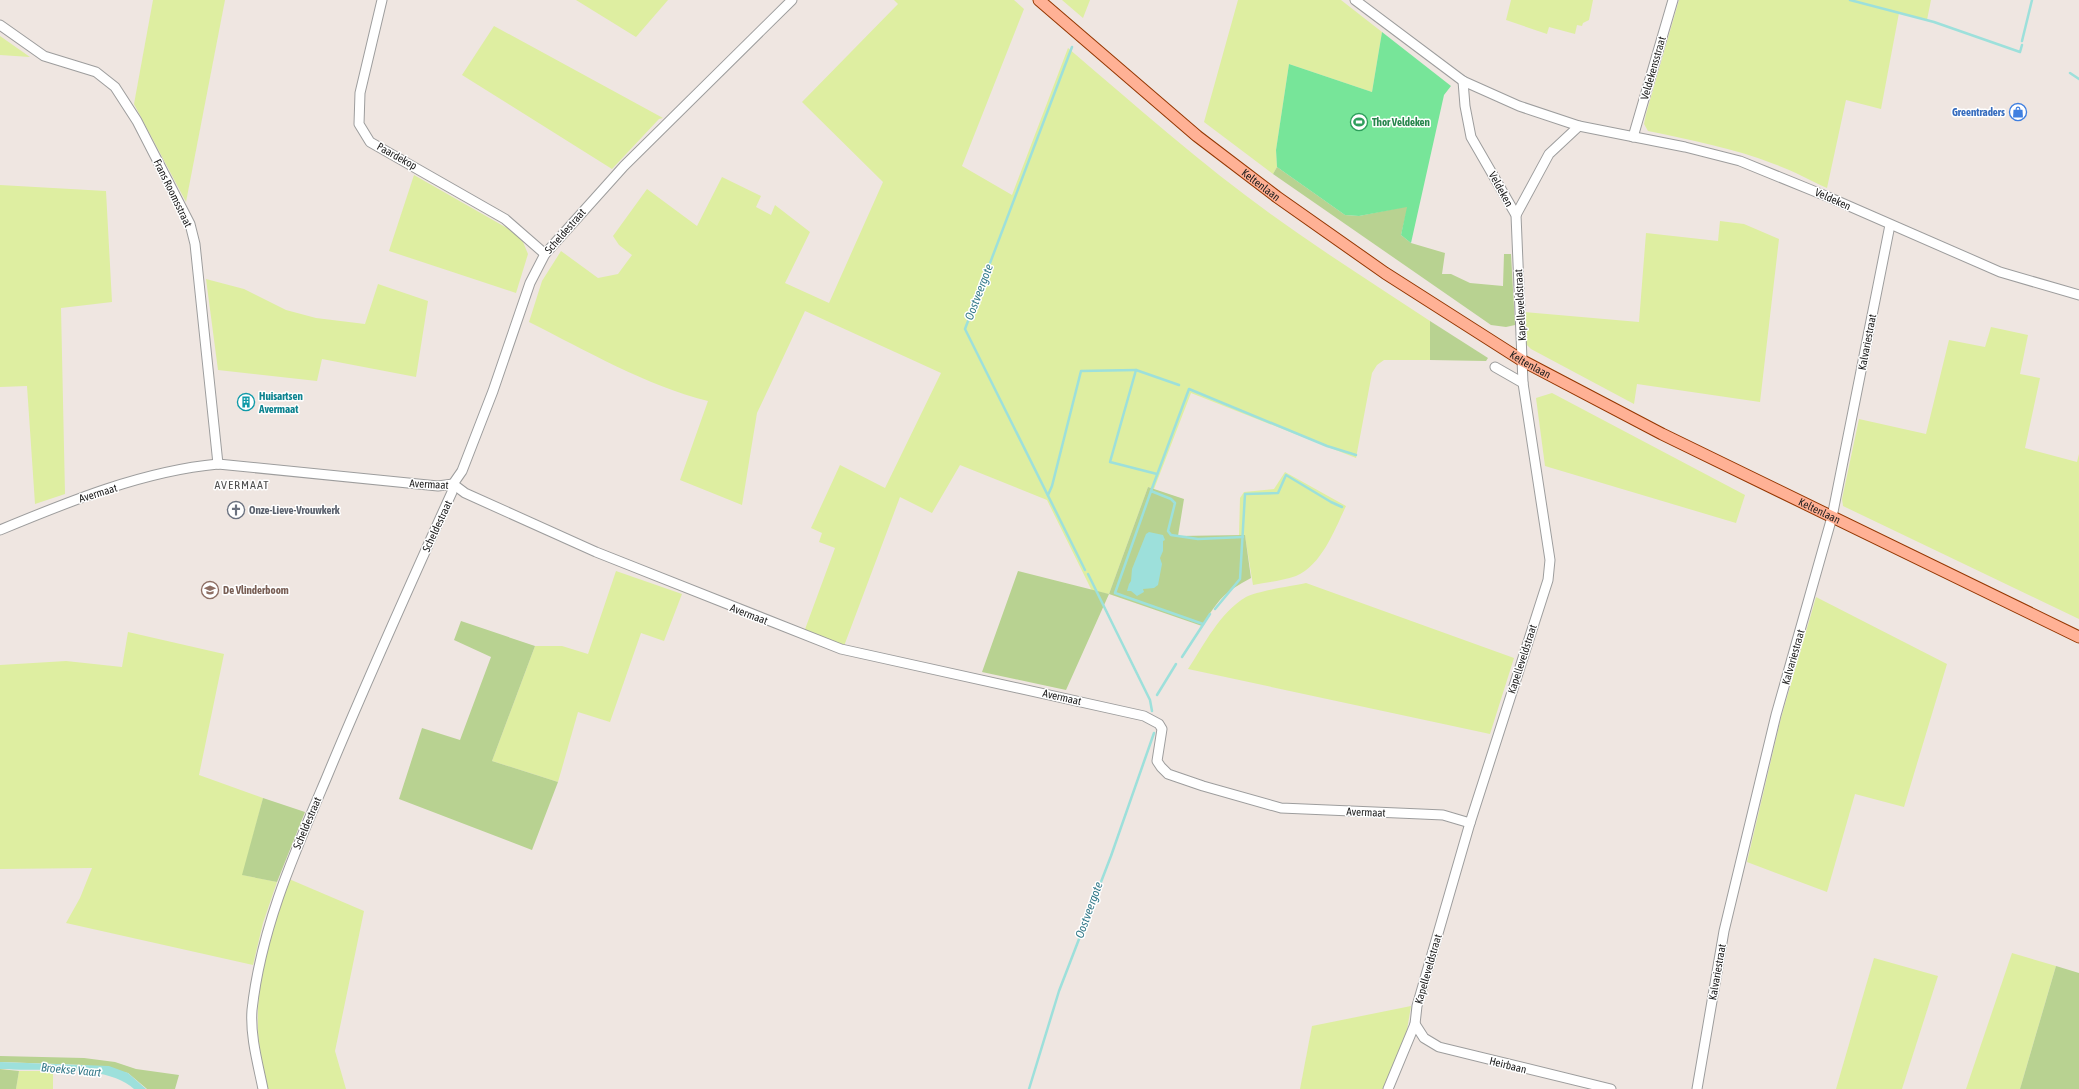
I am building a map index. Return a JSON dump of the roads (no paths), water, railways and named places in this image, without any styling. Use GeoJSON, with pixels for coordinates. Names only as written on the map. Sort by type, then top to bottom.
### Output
{"type":"FeatureCollection","features":[{"type":"Feature","properties":{"kind":"main road","name":"Keltenlaan"},"geometry":{"type":"LineString","coordinates":[[1039,0],[1191,131],[1277,198],[1384,274],[1523,361],[1662,434],[2079,637]]}},
{"type":"Feature","properties":{"kind":"street","name":"Paardekop"},"geometry":{"type":"LineString","coordinates":[[382,0],[360,94],[358,124],[370,142],[505,219],[545,254]]}},
{"type":"Feature","properties":{"kind":"street","name":"Scheldestraat"},"geometry":{"type":"LineString","coordinates":[[263,1089],[254,1040],[252,1011],[269,923],[284,878],[368,677],[452,492],[453,484],[462,471],[493,391],[530,283],[545,254],[624,166],[792,0]]}},
{"type":"Feature","properties":{"kind":"street","name":"Veldeken"},"geometry":{"type":"LineString","coordinates":[[1355,0],[1463,81],[1519,106],[1579,126],[1685,147],[1740,161],[1826,196],[2000,272],[2079,296]]}},
{"type":"Feature","properties":{"kind":"street","name":"Veldekensstraat"},"geometry":{"type":"LineString","coordinates":[[1633,137],[1673,0]]}},
{"type":"Feature","properties":{"kind":"street","name":"Frans Roomsstraat"},"geometry":{"type":"LineString","coordinates":[[0,25],[44,56],[96,72],[115,87],[137,121],[190,224],[195,244],[218,464]]}},
{"type":"Feature","properties":{"kind":"street","name":"Veldeken"},"geometry":{"type":"LineString","coordinates":[[1463,81],[1464,106],[1472,137],[1516,215]]}},
{"type":"Feature","properties":{"kind":"street","name":"Veldeken"},"geometry":{"type":"LineString","coordinates":[[1516,215],[1550,154],[1579,126]]}},
{"type":"Feature","properties":{"kind":"street","name":"Kapelleveldstraat"},"geometry":{"type":"LineString","coordinates":[[1388,1089],[1415,1024],[1417,1006],[1470,822],[1548,580],[1550,560],[1548,543],[1523,383],[1516,215]]}},
{"type":"Feature","properties":{"kind":"street","name":"Kalvariestraat"},"geometry":{"type":"LineString","coordinates":[[1697,1089],[1724,931],[1776,715],[1832,517],[1890,225]]}},
{"type":"Feature","properties":{"kind":"street"},"geometry":{"type":"LineString","coordinates":[[1495,367],[1523,383]]}},
{"type":"Feature","properties":{"kind":"street","name":"Avermaat"},"geometry":{"type":"LineString","coordinates":[[0,530],[70,502],[165,473],[189,467],[218,464],[438,486],[453,484],[465,493],[596,552],[841,650],[1144,716],[1159,724],[1162,729],[1157,761],[1161,767],[1168,774],[1203,786],[1281,808],[1443,815],[1470,822]]}},
{"type":"Feature","properties":{"kind":"street","name":"Heirbaan"},"geometry":{"type":"LineString","coordinates":[[1415,1024],[1424,1038],[1439,1047],[1611,1089]]}},
{"type":"Feature","properties":{"kind":"water"},"geometry":{"type":"Polygon","coordinates":[[[1149,532],[1163,535],[1165,540],[1163,541],[1163,551],[1160,558],[1162,564],[1158,585],[1154,588],[1143,589],[1144,592],[1137,596],[1131,591],[1127,591],[1131,581],[1132,569],[1146,534],[1149,532]]]}},
{"type":"Feature","properties":{"kind":"water","name":"Broekse Vaart"},"geometry":{"type":"Polygon","coordinates":[[[0,1062],[109,1066],[128,1073],[146,1089],[134,1089],[122,1081],[107,1075],[89,1072],[71,1070],[0,1069],[0,1062]]]}},
{"type":"Feature","properties":{"kind":"waterway"},"geometry":{"type":"LineString","coordinates":[[1850,0],[1934,22],[2020,52],[2022,45]]}},
{"type":"Feature","properties":{"kind":"waterway"},"geometry":{"type":"LineString","coordinates":[[2022,41],[2032,0]]}},
{"type":"Feature","properties":{"kind":"waterway","name":"Oostveergote"},"geometry":{"type":"LineString","coordinates":[[1072,47],[965,329],[1085,570]]}},
{"type":"Feature","properties":{"kind":"waterway"},"geometry":{"type":"LineString","coordinates":[[2070,73],[2079,79]]}},
{"type":"Feature","properties":{"kind":"waterway"},"geometry":{"type":"LineString","coordinates":[[1157,474],[1110,462],[1136,370],[1179,385]]}},
{"type":"Feature","properties":{"kind":"waterway"},"geometry":{"type":"LineString","coordinates":[[1048,495],[1052,486],[1081,371],[1136,370]]}},
{"type":"Feature","properties":{"kind":"waterway"},"geometry":{"type":"LineString","coordinates":[[1151,491],[1189,389],[1327,446],[1356,455]]}},
{"type":"Feature","properties":{"kind":"waterway"},"geometry":{"type":"LineString","coordinates":[[1215,609],[1240,579],[1245,494],[1278,493],[1286,475],[1342,507]]}},
{"type":"Feature","properties":{"kind":"waterway"},"geometry":{"type":"LineString","coordinates":[[1203,624],[1115,593],[1151,491],[1171,499],[1175,503],[1168,531],[1171,535],[1198,539],[1243,537]]}},
{"type":"Feature","properties":{"kind":"waterway","name":"Oostveergote"},"geometry":{"type":"LineString","coordinates":[[1088,574],[1150,700],[1152,711]]}},
{"type":"Feature","properties":{"kind":"waterway"},"geometry":{"type":"LineString","coordinates":[[1182,657],[1210,614]]}},
{"type":"Feature","properties":{"kind":"waterway"},"geometry":{"type":"LineString","coordinates":[[1157,695],[1176,664]]}},
{"type":"Feature","properties":{"kind":"waterway","name":"Oostveergote"},"geometry":{"type":"LineString","coordinates":[[1029,1089],[1059,991],[1111,856],[1154,733]]}},
{"type":"Feature","properties":{"kind":"place","name":"Greentraders"},"geometry":{"type":"Point","coordinates":[2018,112]}},
{"type":"Feature","properties":{"kind":"place","name":"Thor Veldeken"},"geometry":{"type":"Point","coordinates":[1359,122]}},
{"type":"Feature","properties":{"kind":"place","name":"Huisartsen Avermaat"},"geometry":{"type":"Point","coordinates":[246,402]}},
{"type":"Feature","properties":{"kind":"place","name":"Onze-Lieve-Vrouwkerk"},"geometry":{"type":"Point","coordinates":[236,510]}},
{"type":"Feature","properties":{"kind":"place","name":"De Vlinderboom"},"geometry":{"type":"Point","coordinates":[210,590]}},
{"type":"Feature","properties":{"kind":"district","name":"AVERMAAT"},"geometry":{"type":"Point","coordinates":[242,485]}}]}
